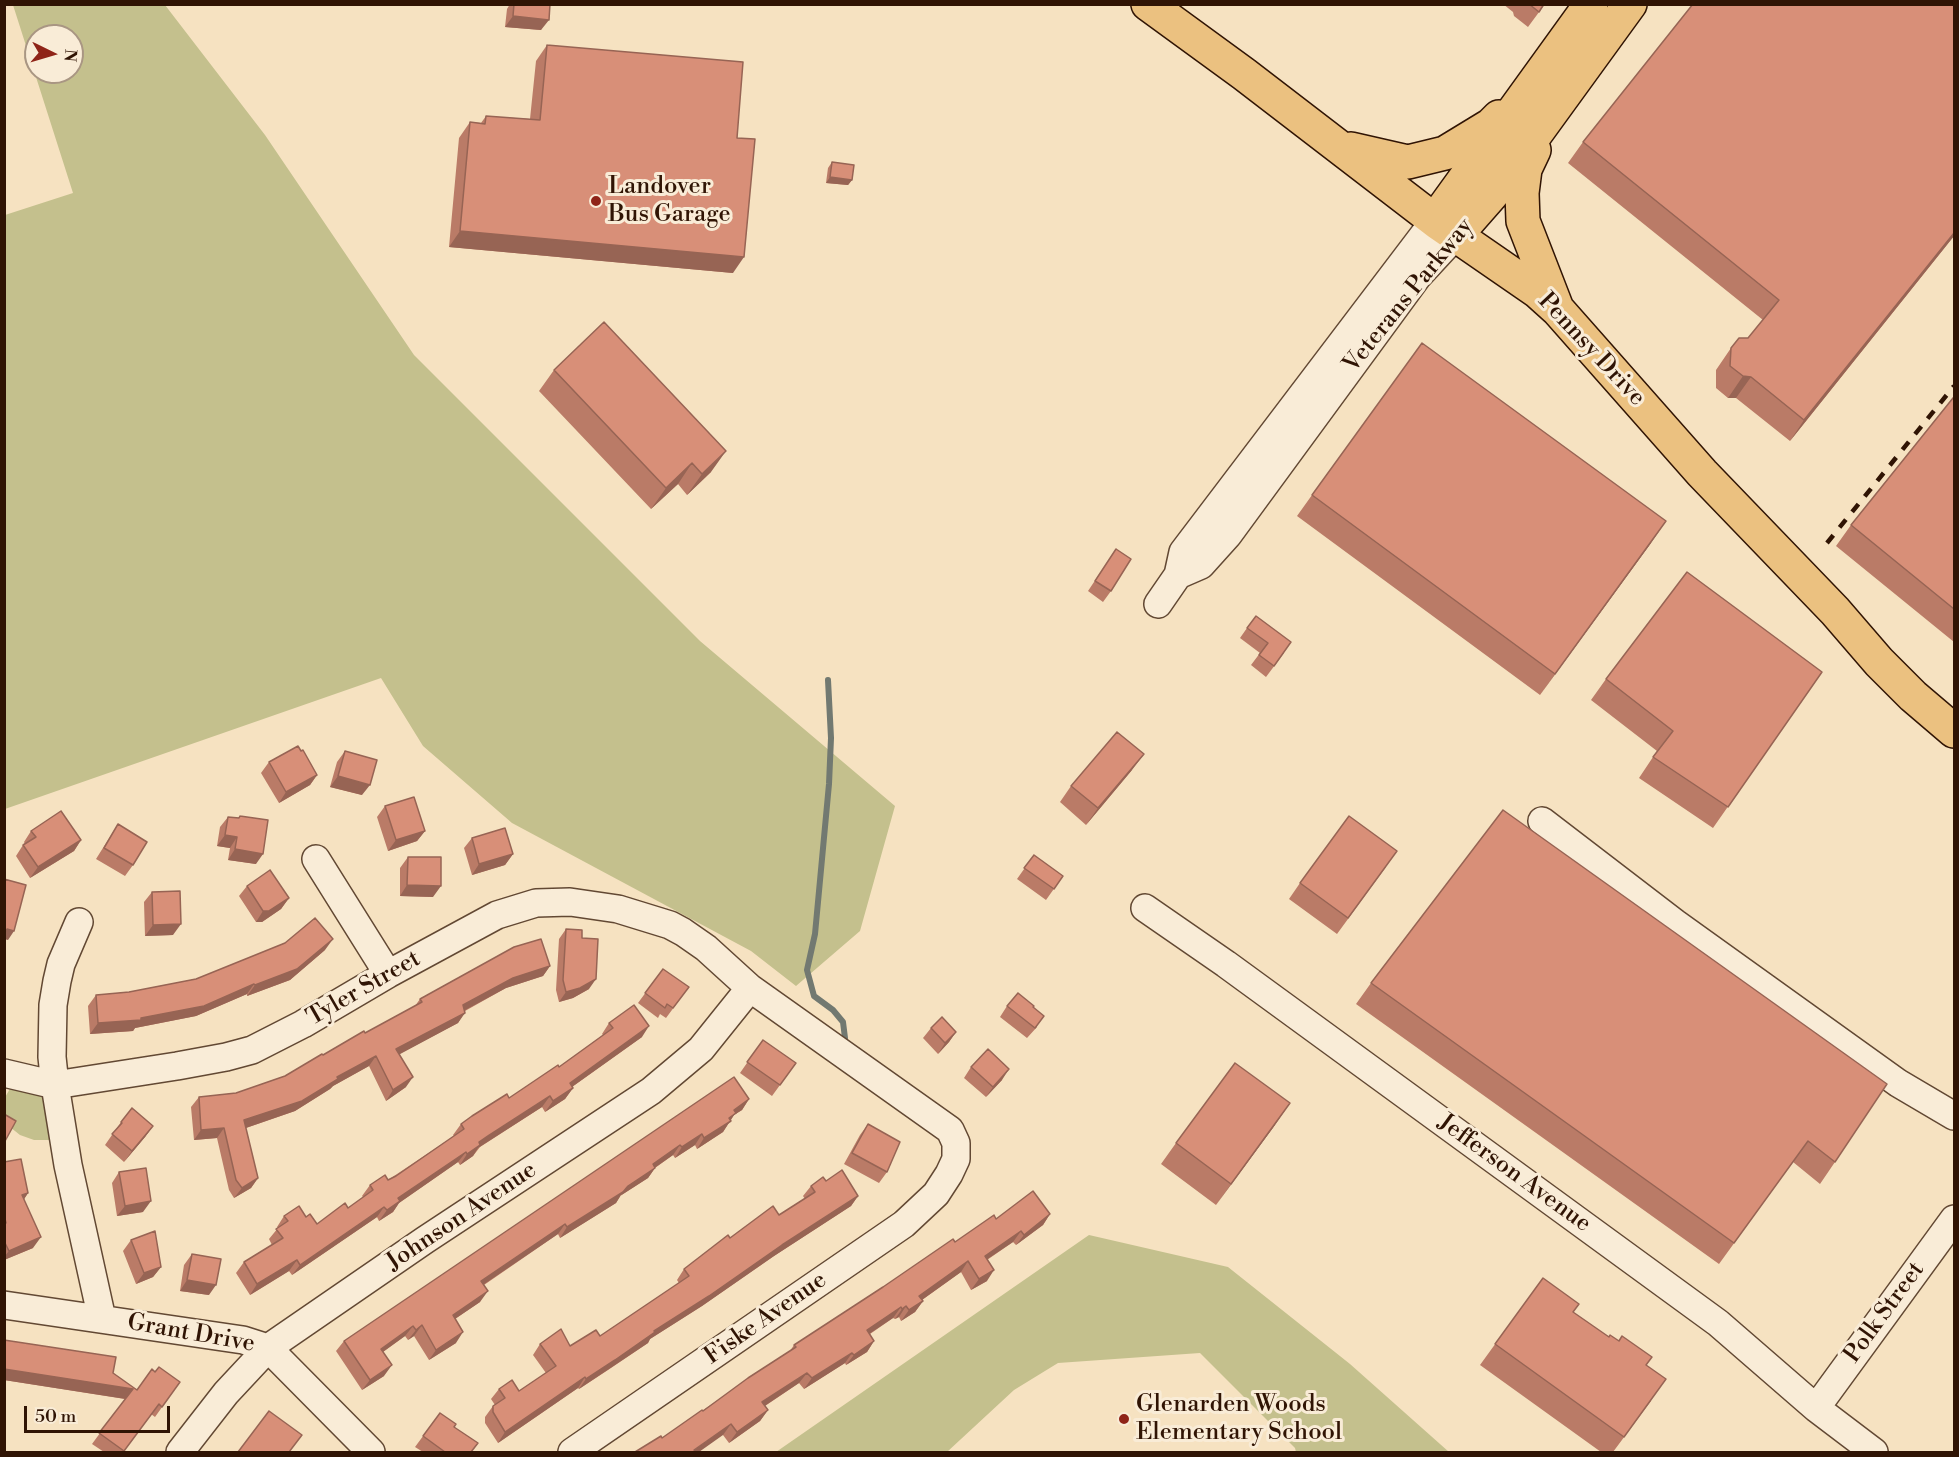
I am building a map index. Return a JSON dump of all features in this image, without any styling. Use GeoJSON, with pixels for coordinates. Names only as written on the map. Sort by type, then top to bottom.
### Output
{"type":"FeatureCollection","features":[{"type":"Feature","properties":{"kind":"main road","name":"Pennsy Drive"},"geometry":{"type":"LineString","coordinates":[[1148,4],[1338,145],[1445,228],[1538,292],[1558,310],[1702,473],[1835,611],[1879,662],[1913,696],[1954,731]]}},
{"type":"Feature","properties":{"kind":"main road","name":"Veterans Parkway"},"geometry":{"type":"LineString","coordinates":[[1445,228],[1554,56],[1591,4]]}},
{"type":"Feature","properties":{"kind":"main road","name":"Veterans Parkway"},"geometry":{"type":"LineString","coordinates":[[1445,228],[1492,194],[1630,4]]}},
{"type":"Feature","properties":{"kind":"main road"},"geometry":{"type":"LineString","coordinates":[[1338,145],[1408,162],[1445,153],[1491,125],[1554,56]]}},
{"type":"Feature","properties":{"kind":"main road"},"geometry":{"type":"LineString","coordinates":[[1548,116],[1525,169],[1522,193],[1524,221],[1558,310]]}},
{"type":"Feature","properties":{"kind":"street","name":"Veterans Parkway"},"geometry":{"type":"LineString","coordinates":[[1158,604],[1178,575],[1202,565],[1228,535],[1418,276],[1445,228]]}},
{"type":"Feature","properties":{"kind":"street"},"geometry":{"type":"LineString","coordinates":[[1542,821],[1684,930],[1898,1083],[1954,1116]]}},
{"type":"Feature","properties":{"kind":"street"},"geometry":{"type":"LineString","coordinates":[[316,859],[388,974]]}},
{"type":"Feature","properties":{"kind":"street","name":"Tyler Street"},"geometry":{"type":"LineString","coordinates":[[55,1085],[226,1058],[252,1050],[303,1024],[388,974],[497,915],[536,903],[570,902],[618,909],[670,925],[706,948],[750,988],[950,1130],[956,1143],[956,1159],[949,1174]]}},
{"type":"Feature","properties":{"kind":"street","name":"Jefferson Avenue"},"geometry":{"type":"LineString","coordinates":[[1145,908],[1226,964],[1718,1323],[1816,1408],[1874,1452]]}},
{"type":"Feature","properties":{"kind":"street"},"geometry":{"type":"LineString","coordinates":[[80,922],[61,964],[53,1005],[52,1057],[68,1165],[102,1319]]}},
{"type":"Feature","properties":{"kind":"street","name":"Johnson Avenue"},"geometry":{"type":"LineString","coordinates":[[180,1452],[226,1394],[268,1348],[425,1240],[651,1091],[701,1049],[750,988]]}},
{"type":"Feature","properties":{"kind":"street"},"geometry":{"type":"LineString","coordinates":[[4,1073],[55,1085]]}},
{"type":"Feature","properties":{"kind":"street","name":"Fiske Avenue"},"geometry":{"type":"LineString","coordinates":[[572,1452],[904,1224],[936,1194],[949,1174]]}},
{"type":"Feature","properties":{"kind":"street","name":"Polk Street"},"geometry":{"type":"LineString","coordinates":[[1816,1408],[1954,1219]]}},
{"type":"Feature","properties":{"kind":"street","name":"Grant Drive"},"geometry":{"type":"LineString","coordinates":[[4,1305],[243,1340],[268,1348],[371,1452]]}},
{"type":"Feature","properties":{"kind":"shaded area"},"geometry":{"type":"Polygon","coordinates":[[[13,5],[165,5],[265,135],[414,355],[700,641],[895,806],[860,931],[796,986],[751,951],[512,823],[423,746],[381,678],[5,809],[5,215],[73,193],[38,84],[84,84],[84,24],[24,24],[24,39],[13,5]]]}},
{"type":"Feature","properties":{"kind":"shaded area"},"geometry":{"type":"Polygon","coordinates":[[[23,1084],[51,1098],[56,1140],[34,1140],[20,1135],[5,1123],[4,1099],[11,1087],[23,1084]]]}},
{"type":"Feature","properties":{"kind":"shaded area"},"geometry":{"type":"Polygon","coordinates":[[[1089,1235],[1228,1267],[1350,1364],[1449,1452],[1296,1452],[1295,1448],[1200,1353],[1058,1363],[1014,1390],[947,1452],[776,1452],[1089,1235]]]}},
{"type":"Feature","properties":{"kind":"building"},"geometry":{"type":"Polygon","coordinates":[[[514,4],[550,4],[549,20],[513,16],[514,4]]]}},
{"type":"Feature","properties":{"kind":"building"},"geometry":{"type":"Polygon","coordinates":[[[1529,4],[1544,4],[1539,12],[1529,4]]]}},
{"type":"Feature","properties":{"kind":"building"},"geometry":{"type":"Polygon","coordinates":[[[1693,4],[1954,4],[1954,233],[1804,420],[1751,377],[1743,376],[1730,366],[1731,348],[1739,338],[1748,338],[1779,300],[1583,142],[1693,4]]]}},
{"type":"Feature","properties":{"kind":"building","name":"Landover Bus Garage"},"geometry":{"type":"Polygon","coordinates":[[[547,45],[743,62],[737,138],[755,139],[744,257],[460,231],[470,122],[485,124],[486,116],[540,120],[547,45]]]}},
{"type":"Feature","properties":{"kind":"building"},"geometry":{"type":"Polygon","coordinates":[[[832,162],[854,165],[852,180],[830,177],[832,162]]]}},
{"type":"Feature","properties":{"kind":"building"},"geometry":{"type":"Polygon","coordinates":[[[604,322],[726,451],[702,474],[692,463],[666,488],[554,370],[604,322]]]}},
{"type":"Feature","properties":{"kind":"building"},"geometry":{"type":"Polygon","coordinates":[[[1422,343],[1666,521],[1555,674],[1312,495],[1422,343]]]}},
{"type":"Feature","properties":{"kind":"building"},"geometry":{"type":"Polygon","coordinates":[[[1954,399],[1954,609],[1851,525],[1954,399]]]}},
{"type":"Feature","properties":{"kind":"building"},"geometry":{"type":"Polygon","coordinates":[[[1116,549],[1131,559],[1111,591],[1095,581],[1116,549]]]}},
{"type":"Feature","properties":{"kind":"building"},"geometry":{"type":"Polygon","coordinates":[[[1687,572],[1822,672],[1728,807],[1653,757],[1673,731],[1606,679],[1687,572]]]}},
{"type":"Feature","properties":{"kind":"building"},"geometry":{"type":"Polygon","coordinates":[[[1256,616],[1291,642],[1274,666],[1259,655],[1268,643],[1247,628],[1256,616]]]}},
{"type":"Feature","properties":{"kind":"building"},"geometry":{"type":"Polygon","coordinates":[[[1117,732],[1144,754],[1098,808],[1071,786],[1117,732]]]}},
{"type":"Feature","properties":{"kind":"building"},"geometry":{"type":"Polygon","coordinates":[[[298,746],[301,751],[303,750],[317,775],[286,792],[269,762],[298,746]]]}},
{"type":"Feature","properties":{"kind":"building"},"geometry":{"type":"Polygon","coordinates":[[[345,751],[377,760],[370,785],[338,776],[345,751]]]}},
{"type":"Feature","properties":{"kind":"building"},"geometry":{"type":"Polygon","coordinates":[[[414,797],[425,831],[396,840],[385,806],[414,797]]]}},
{"type":"Feature","properties":{"kind":"building"},"geometry":{"type":"Polygon","coordinates":[[[1503,810],[1887,1084],[1835,1162],[1808,1141],[1734,1243],[1371,983],[1503,810]]]}},
{"type":"Feature","properties":{"kind":"building"},"geometry":{"type":"Polygon","coordinates":[[[61,811],[81,840],[38,867],[23,845],[36,837],[31,831],[61,811]]]}},
{"type":"Feature","properties":{"kind":"building"},"geometry":{"type":"Polygon","coordinates":[[[240,816],[268,820],[263,854],[235,849],[237,837],[225,835],[228,817],[239,818],[240,816]]]}},
{"type":"Feature","properties":{"kind":"building"},"geometry":{"type":"Polygon","coordinates":[[[1349,816],[1397,851],[1348,918],[1300,883],[1349,816]]]}},
{"type":"Feature","properties":{"kind":"building"},"geometry":{"type":"Polygon","coordinates":[[[118,824],[147,842],[133,865],[104,848],[118,824]]]}},
{"type":"Feature","properties":{"kind":"building"},"geometry":{"type":"Polygon","coordinates":[[[505,828],[513,854],[479,864],[472,838],[505,828]]]}},
{"type":"Feature","properties":{"kind":"building"},"geometry":{"type":"Polygon","coordinates":[[[1034,855],[1063,876],[1054,889],[1024,868],[1034,855]]]}},
{"type":"Feature","properties":{"kind":"building"},"geometry":{"type":"Polygon","coordinates":[[[408,857],[441,857],[441,886],[407,885],[408,857]]]}},
{"type":"Feature","properties":{"kind":"building"},"geometry":{"type":"Polygon","coordinates":[[[270,870],[289,898],[269,911],[263,911],[247,886],[270,870]]]}},
{"type":"Feature","properties":{"kind":"building"},"geometry":{"type":"Polygon","coordinates":[[[4,879],[26,885],[14,931],[7,929],[4,935],[4,879]]]}},
{"type":"Feature","properties":{"kind":"building"},"geometry":{"type":"Polygon","coordinates":[[[180,891],[181,924],[153,925],[152,892],[180,891]]]}},
{"type":"Feature","properties":{"kind":"building"},"geometry":{"type":"Polygon","coordinates":[[[315,918],[333,939],[297,969],[254,984],[204,1006],[141,1018],[141,1020],[98,1023],[96,995],[129,992],[196,979],[285,943],[315,918]]]}},
{"type":"Feature","properties":{"kind":"building"},"geometry":{"type":"Polygon","coordinates":[[[566,929],[582,930],[582,938],[598,939],[596,979],[580,988],[566,992],[563,980],[566,929]]]}},
{"type":"Feature","properties":{"kind":"building"},"geometry":{"type":"Polygon","coordinates":[[[541,939],[550,966],[513,978],[463,1005],[465,1013],[396,1049],[413,1077],[393,1090],[376,1056],[337,1077],[338,1079],[302,1101],[244,1120],[258,1178],[242,1188],[236,1180],[224,1128],[201,1130],[199,1097],[236,1093],[285,1076],[364,1031],[365,1033],[422,1002],[420,999],[514,947],[541,939]]]}},
{"type":"Feature","properties":{"kind":"building"},"geometry":{"type":"Polygon","coordinates":[[[663,969],[689,987],[673,1008],[667,1004],[665,1008],[645,993],[663,969]]]}},
{"type":"Feature","properties":{"kind":"building"},"geometry":{"type":"Polygon","coordinates":[[[1018,993],[1044,1016],[1035,1028],[1007,1006],[1018,993]]]}},
{"type":"Feature","properties":{"kind":"building"},"geometry":{"type":"Polygon","coordinates":[[[634,1005],[649,1026],[570,1083],[573,1088],[553,1101],[550,1096],[488,1136],[467,1154],[466,1152],[398,1198],[400,1201],[387,1210],[384,1207],[300,1265],[297,1260],[257,1284],[244,1262],[283,1238],[276,1229],[288,1221],[284,1216],[299,1206],[306,1217],[310,1214],[317,1224],[345,1203],[348,1208],[373,1190],[370,1185],[385,1175],[388,1180],[396,1176],[464,1129],[461,1124],[472,1116],[507,1094],[509,1098],[558,1065],[559,1067],[613,1028],[609,1023],[634,1005]]]}},
{"type":"Feature","properties":{"kind":"building"},"geometry":{"type":"Polygon","coordinates":[[[942,1017],[956,1032],[945,1043],[931,1028],[942,1017]]]}},
{"type":"Feature","properties":{"kind":"building"},"geometry":{"type":"Polygon","coordinates":[[[763,1040],[796,1063],[780,1085],[747,1062],[763,1040]]]}},
{"type":"Feature","properties":{"kind":"building"},"geometry":{"type":"Polygon","coordinates":[[[988,1049],[1009,1069],[993,1087],[971,1067],[988,1049]]]}},
{"type":"Feature","properties":{"kind":"building"},"geometry":{"type":"Polygon","coordinates":[[[1235,1063],[1290,1103],[1231,1184],[1176,1143],[1235,1063]]]}},
{"type":"Feature","properties":{"kind":"building"},"geometry":{"type":"Polygon","coordinates":[[[734,1077],[749,1099],[734,1110],[736,1113],[729,1118],[731,1121],[704,1138],[702,1134],[682,1147],[680,1145],[653,1164],[655,1168],[623,1192],[567,1227],[565,1224],[481,1281],[488,1291],[453,1315],[463,1332],[436,1350],[422,1325],[416,1330],[413,1326],[381,1349],[392,1365],[370,1380],[344,1341],[734,1077]]]}},
{"type":"Feature","properties":{"kind":"building"},"geometry":{"type":"Polygon","coordinates":[[[132,1108],[153,1126],[132,1151],[112,1134],[132,1108]]]}},
{"type":"Feature","properties":{"kind":"building"},"geometry":{"type":"Polygon","coordinates":[[[4,1114],[16,1121],[4,1143],[4,1114]]]}},
{"type":"Feature","properties":{"kind":"building"},"geometry":{"type":"Polygon","coordinates":[[[868,1124],[900,1142],[887,1172],[852,1153],[868,1124]]]}},
{"type":"Feature","properties":{"kind":"building"},"geometry":{"type":"Polygon","coordinates":[[[21,1159],[28,1193],[22,1195],[41,1237],[9,1251],[4,1241],[4,1223],[6,1223],[4,1162],[21,1159]]]}},
{"type":"Feature","properties":{"kind":"building"},"geometry":{"type":"Polygon","coordinates":[[[146,1168],[151,1201],[125,1206],[119,1172],[146,1168]]]}},
{"type":"Feature","properties":{"kind":"building"},"geometry":{"type":"Polygon","coordinates":[[[842,1170],[858,1196],[505,1432],[493,1412],[493,1406],[505,1398],[499,1389],[512,1380],[519,1391],[556,1366],[540,1344],[561,1329],[570,1346],[596,1330],[600,1336],[689,1276],[684,1269],[728,1235],[730,1238],[773,1206],[779,1215],[815,1192],[811,1186],[823,1177],[826,1181],[842,1170]]]}},
{"type":"Feature","properties":{"kind":"building"},"geometry":{"type":"Polygon","coordinates":[[[1033,1191],[1050,1214],[1024,1235],[1021,1231],[985,1256],[994,1270],[979,1279],[968,1261],[919,1296],[923,1301],[909,1310],[906,1306],[902,1309],[901,1307],[867,1330],[874,1341],[854,1355],[852,1353],[812,1378],[807,1373],[762,1402],[768,1410],[737,1432],[731,1424],[694,1450],[696,1452],[635,1452],[661,1436],[662,1438],[703,1411],[796,1347],[794,1345],[953,1239],[955,1242],[994,1215],[996,1219],[1033,1191]]]}},
{"type":"Feature","properties":{"kind":"building"},"geometry":{"type":"Polygon","coordinates":[[[155,1231],[161,1267],[144,1273],[131,1240],[155,1231]]]}},
{"type":"Feature","properties":{"kind":"building"},"geometry":{"type":"Polygon","coordinates":[[[192,1254],[221,1259],[216,1285],[187,1280],[192,1254]]]}},
{"type":"Feature","properties":{"kind":"building"},"geometry":{"type":"Polygon","coordinates":[[[1543,1278],[1579,1304],[1573,1312],[1609,1337],[1610,1335],[1619,1341],[1622,1336],[1652,1357],[1646,1365],[1666,1379],[1624,1437],[1495,1344],[1543,1278]]]}},
{"type":"Feature","properties":{"kind":"building"},"geometry":{"type":"Polygon","coordinates":[[[4,1340],[116,1357],[113,1373],[137,1390],[152,1369],[155,1372],[159,1367],[180,1382],[162,1407],[159,1404],[124,1451],[99,1433],[133,1389],[4,1369],[4,1340]]]}},
{"type":"Feature","properties":{"kind":"building"},"geometry":{"type":"Polygon","coordinates":[[[269,1411],[302,1435],[289,1452],[238,1452],[269,1411]]]}},
{"type":"Feature","properties":{"kind":"building"},"geometry":{"type":"Polygon","coordinates":[[[440,1413],[456,1424],[454,1427],[478,1443],[471,1452],[445,1452],[423,1436],[440,1413]]]}},
{"type":"Feature","properties":{"kind":"waterway"},"geometry":{"type":"LineString","coordinates":[[828,680],[831,738],[829,784],[815,934],[807,970],[814,996],[833,1010],[843,1022],[845,1038]]}},
{"type":"Feature","properties":{"kind":"railway"},"geometry":{"type":"LineString","coordinates":[[1827,543],[1954,386]]}},
{"type":"Feature","properties":{"kind":"place","name":"Landover Bus Garage"},"geometry":{"type":"Point","coordinates":[596,201]}},
{"type":"Feature","properties":{"kind":"place","name":"Glenarden Woods Elementary School"},"geometry":{"type":"Point","coordinates":[1124,1419]}}]}
